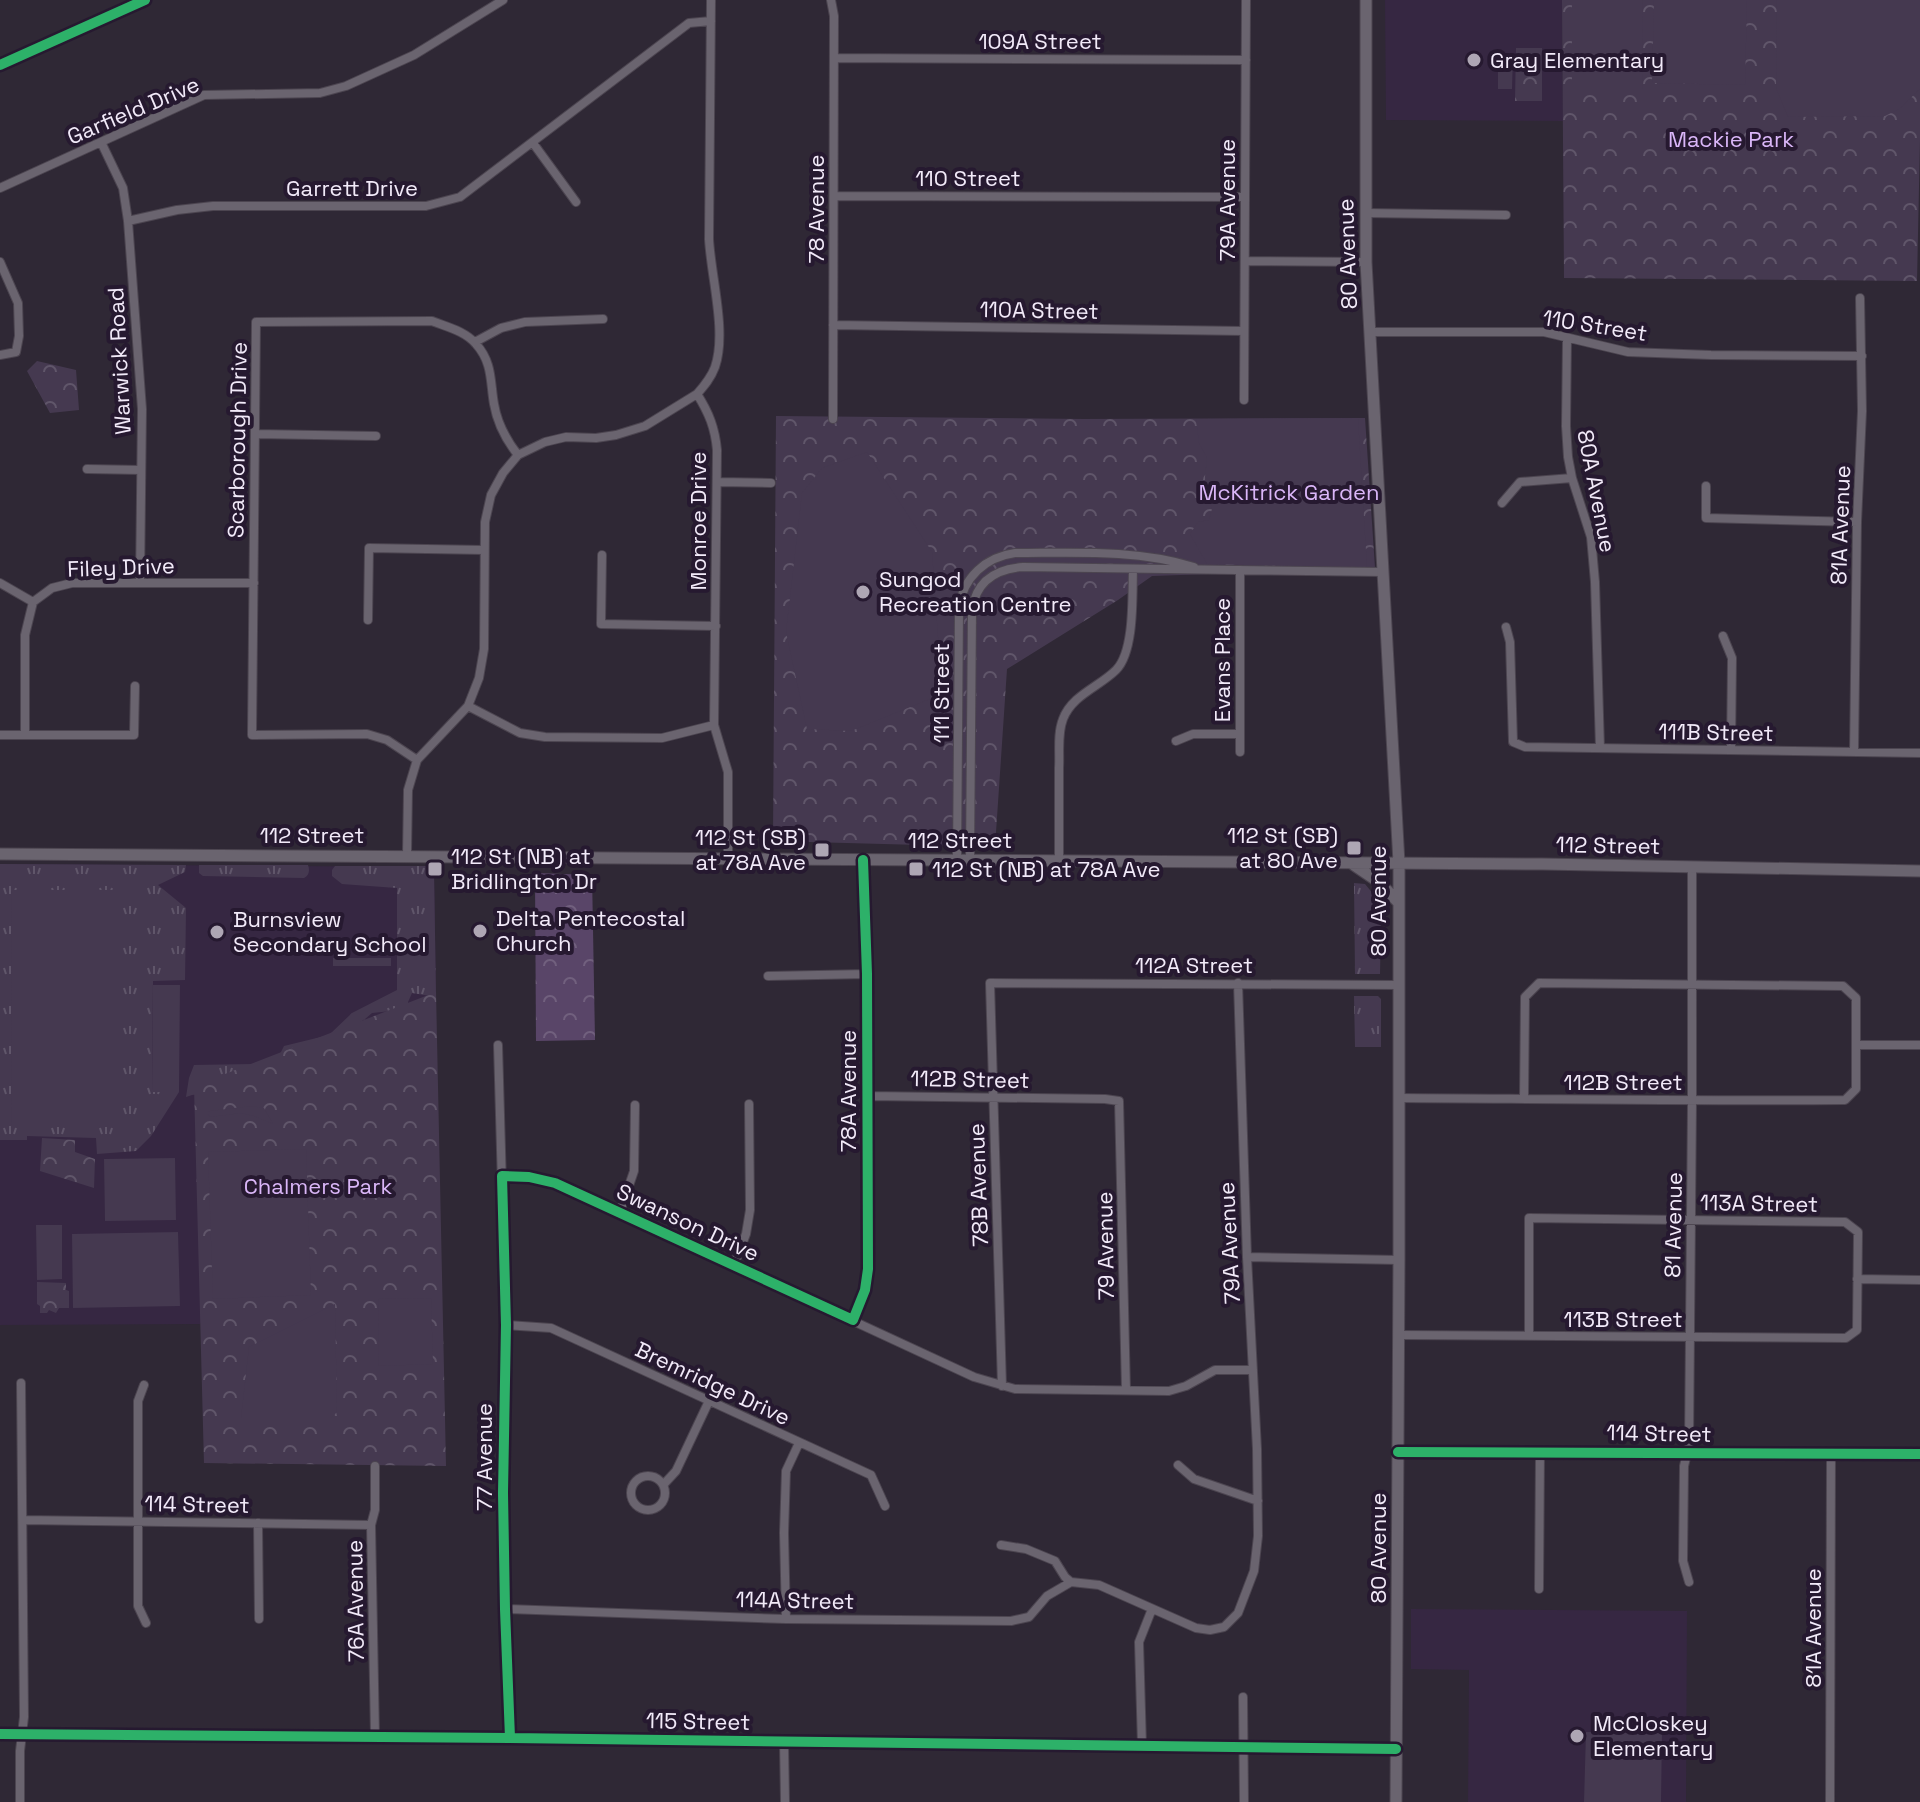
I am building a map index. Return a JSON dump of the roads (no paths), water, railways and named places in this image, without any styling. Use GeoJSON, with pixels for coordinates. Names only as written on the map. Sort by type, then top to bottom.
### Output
{"type":"FeatureCollection","features":[{"type":"Feature","properties":{"kind":"street"},"geometry":{"type":"LineString","coordinates":[[0,65],[145,0]]}},
{"type":"Feature","properties":{"kind":"street","name":"Garfield Drive"},"geometry":{"type":"LineString","coordinates":[[0,188],[204,95],[320,93],[346,86],[414,55],[503,0]]}},
{"type":"Feature","properties":{"kind":"street"},"geometry":{"type":"LineString","coordinates":[[407,855],[408,790],[417,760],[468,706],[479,678],[484,649],[485,522],[491,495],[503,473],[518,455],[545,442],[566,437],[616,435],[645,426],[697,394],[714,371],[719,335],[709,239],[711,0]]}},
{"type":"Feature","properties":{"kind":"street","name":"78 Avenue"},"geometry":{"type":"LineString","coordinates":[[831,0],[834,16],[833,419]]}},
{"type":"Feature","properties":{"kind":"street","name":"79A Avenue"},"geometry":{"type":"LineString","coordinates":[[1244,400],[1246,0]]}},
{"type":"Feature","properties":{"kind":"street","name":"80 Avenue"},"geometry":{"type":"LineString","coordinates":[[1366,0],[1366,262],[1399,863],[1396,1802]]}},
{"type":"Feature","properties":{"kind":"street","name":"Garrett Drive"},"geometry":{"type":"LineString","coordinates":[[128,221],[213,206],[426,206],[460,197],[689,23],[711,21]]}},
{"type":"Feature","properties":{"kind":"street","name":"109A Street"},"geometry":{"type":"LineString","coordinates":[[834,58],[1246,60]]}},
{"type":"Feature","properties":{"kind":"street","name":"Warwick Road"},"geometry":{"type":"LineString","coordinates":[[101,142],[123,188],[128,221],[142,409],[140,583]]}},
{"type":"Feature","properties":{"kind":"street"},"geometry":{"type":"LineString","coordinates":[[533,143],[576,202]]}},
{"type":"Feature","properties":{"kind":"street","name":"110 Street"},"geometry":{"type":"LineString","coordinates":[[834,196],[1245,197]]}},
{"type":"Feature","properties":{"kind":"street"},"geometry":{"type":"LineString","coordinates":[[1365,213],[1506,215]]}},
{"type":"Feature","properties":{"kind":"street"},"geometry":{"type":"LineString","coordinates":[[1245,261],[1366,262]]}},
{"type":"Feature","properties":{"kind":"street"},"geometry":{"type":"LineString","coordinates":[[0,262],[18,303],[19,336],[16,352],[0,355]]}},
{"type":"Feature","properties":{"kind":"street","name":"81A Avenue"},"geometry":{"type":"LineString","coordinates":[[1854,752],[1862,411],[1860,298]]}},
{"type":"Feature","properties":{"kind":"street"},"geometry":{"type":"LineString","coordinates":[[518,455],[500,426],[494,405],[492,377],[485,357],[475,342],[501,328],[525,322],[603,319]]}},
{"type":"Feature","properties":{"kind":"street","name":"Scarborough Drive"},"geometry":{"type":"LineString","coordinates":[[417,760],[387,740],[367,734],[252,735],[256,322],[432,321],[458,330],[475,342]]}},
{"type":"Feature","properties":{"kind":"street","name":"110A Street"},"geometry":{"type":"LineString","coordinates":[[833,325],[1244,331]]}},
{"type":"Feature","properties":{"kind":"street","name":"110 Street"},"geometry":{"type":"LineString","coordinates":[[1370,332],[1544,332],[1628,352],[1862,356]]}},
{"type":"Feature","properties":{"kind":"street","name":"80A Avenue"},"geometry":{"type":"LineString","coordinates":[[1567,338],[1568,457],[1591,537],[1600,748]]}},
{"type":"Feature","properties":{"kind":"street","name":"Monroe Drive"},"geometry":{"type":"LineString","coordinates":[[697,394],[712,419],[715,432],[718,482],[714,725],[728,772],[728,859]]}},
{"type":"Feature","properties":{"kind":"street"},"geometry":{"type":"LineString","coordinates":[[255,434],[376,436]]}},
{"type":"Feature","properties":{"kind":"street"},"geometry":{"type":"LineString","coordinates":[[87,469],[141,470]]}},
{"type":"Feature","properties":{"kind":"street"},"geometry":{"type":"LineString","coordinates":[[1502,503],[1520,482],[1572,478]]}},
{"type":"Feature","properties":{"kind":"street"},"geometry":{"type":"LineString","coordinates":[[718,482],[771,483]]}},
{"type":"Feature","properties":{"kind":"street"},"geometry":{"type":"LineString","coordinates":[[1706,486],[1706,518],[1857,522]]}},
{"type":"Feature","properties":{"kind":"street"},"geometry":{"type":"LineString","coordinates":[[368,620],[369,548],[484,550]]}},
{"type":"Feature","properties":{"kind":"street","name":"111 Street"},"geometry":{"type":"LineString","coordinates":[[957,860],[959,616],[960,599],[969,580],[987,561],[1015,553],[1122,554],[1202,569]]}},
{"type":"Feature","properties":{"kind":"street"},"geometry":{"type":"LineString","coordinates":[[602,555],[601,624],[716,626]]}},
{"type":"Feature","properties":{"kind":"street","name":"111 Street"},"geometry":{"type":"LineString","coordinates":[[970,860],[972,610],[978,590],[992,575],[1013,567],[1383,572]]}},
{"type":"Feature","properties":{"kind":"street"},"geometry":{"type":"LineString","coordinates":[[1059,860],[1060,739],[1063,719],[1074,703],[1122,663],[1128,642],[1133,569]]}},
{"type":"Feature","properties":{"kind":"street","name":"Evans Place"},"geometry":{"type":"LineString","coordinates":[[1176,741],[1193,734],[1240,734],[1240,570]]}},
{"type":"Feature","properties":{"kind":"street"},"geometry":{"type":"LineString","coordinates":[[0,583],[33,602],[25,635],[25,735]]}},
{"type":"Feature","properties":{"kind":"street","name":"Filey Drive"},"geometry":{"type":"LineString","coordinates":[[33,602],[52,588],[72,583],[254,583]]}},
{"type":"Feature","properties":{"kind":"street","name":"111B Street"},"geometry":{"type":"LineString","coordinates":[[1506,627],[1510,642],[1513,742],[1525,747],[1920,753]]}},
{"type":"Feature","properties":{"kind":"street"},"geometry":{"type":"LineString","coordinates":[[1723,636],[1732,658],[1731,750]]}},
{"type":"Feature","properties":{"kind":"street"},"geometry":{"type":"LineString","coordinates":[[0,735],[134,735],[135,686]]}},
{"type":"Feature","properties":{"kind":"street"},"geometry":{"type":"LineString","coordinates":[[468,706],[520,733],[545,737],[662,738],[714,725]]}},
{"type":"Feature","properties":{"kind":"street"},"geometry":{"type":"LineString","coordinates":[[1240,734],[1240,752]]}},
{"type":"Feature","properties":{"kind":"street","name":"112 Street"},"geometry":{"type":"LineString","coordinates":[[0,854],[1399,863],[1920,871]]}},
{"type":"Feature","properties":{"kind":"street","name":"78A Avenue"},"geometry":{"type":"LineString","coordinates":[[853,1320],[865,1290],[868,1269],[867,974],[863,860]]}},
{"type":"Feature","properties":{"kind":"street"},"geometry":{"type":"LineString","coordinates":[[1351,863],[1379,882],[1399,903]]}},
{"type":"Feature","properties":{"kind":"street","name":"81 Avenue"},"geometry":{"type":"LineString","coordinates":[[1689,1582],[1683,1561],[1684,1466],[1689,1445],[1692,867]]}},
{"type":"Feature","properties":{"kind":"street"},"geometry":{"type":"LineString","coordinates":[[768,976],[867,974]]}},
{"type":"Feature","properties":{"kind":"street","name":"112A Street"},"geometry":{"type":"LineString","coordinates":[[990,983],[1399,985]]}},
{"type":"Feature","properties":{"kind":"street","name":"78B Avenue"},"geometry":{"type":"LineString","coordinates":[[990,983],[1002,1386]]}},
{"type":"Feature","properties":{"kind":"street","name":"79A Avenue"},"geometry":{"type":"LineString","coordinates":[[1152,1609],[1196,1628],[1210,1630],[1224,1627],[1238,1613],[1254,1571],[1258,1501],[1238,983]]}},
{"type":"Feature","properties":{"kind":"street"},"geometry":{"type":"LineString","coordinates":[[1524,1099],[1525,997],[1539,983],[1843,986],[1856,998],[1856,1045],[1920,1045]]}},
{"type":"Feature","properties":{"kind":"street","name":"77 Avenue"},"geometry":{"type":"LineString","coordinates":[[498,1045],[506,1325],[503,1493],[510,1738]]}},
{"type":"Feature","properties":{"kind":"street","name":"112B Street"},"geometry":{"type":"LineString","coordinates":[[1400,1098],[1845,1100],[1856,1089],[1856,1045]]}},
{"type":"Feature","properties":{"kind":"street","name":"112B Street"},"geometry":{"type":"LineString","coordinates":[[868,1096],[1119,1101]]}},
{"type":"Feature","properties":{"kind":"street","name":"79 Avenue"},"geometry":{"type":"LineString","coordinates":[[1119,1101],[1126,1390]]}},
{"type":"Feature","properties":{"kind":"street"},"geometry":{"type":"LineString","coordinates":[[734,1265],[746,1234],[750,1210],[749,1104]]}},
{"type":"Feature","properties":{"kind":"street"},"geometry":{"type":"LineString","coordinates":[[620,1212],[634,1171],[635,1105]]}},
{"type":"Feature","properties":{"kind":"street","name":"Swanson Drive"},"geometry":{"type":"LineString","coordinates":[[502,1176],[529,1177],[555,1183],[974,1377],[1002,1386],[1015,1389],[1169,1391],[1186,1386],[1215,1370],[1253,1370]]}},
{"type":"Feature","properties":{"kind":"street","name":"113A Street"},"geometry":{"type":"LineString","coordinates":[[1529,1336],[1529,1218],[1845,1222],[1858,1232],[1857,1279]]}},
{"type":"Feature","properties":{"kind":"street"},"geometry":{"type":"LineString","coordinates":[[1247,1257],[1399,1260]]}},
{"type":"Feature","properties":{"kind":"street"},"geometry":{"type":"LineString","coordinates":[[1857,1279],[1920,1280]]}},
{"type":"Feature","properties":{"kind":"street","name":"113B Street"},"geometry":{"type":"LineString","coordinates":[[1399,1335],[1846,1338],[1857,1330],[1857,1279]]}},
{"type":"Feature","properties":{"kind":"street","name":"Bremridge Drive"},"geometry":{"type":"LineString","coordinates":[[506,1325],[551,1328],[871,1475],[885,1506]]}},
{"type":"Feature","properties":{"kind":"street"},"geometry":{"type":"LineString","coordinates":[[20,1802],[24,1717],[21,1383]]}},
{"type":"Feature","properties":{"kind":"street"},"geometry":{"type":"LineString","coordinates":[[144,1385],[138,1401],[138,1606],[146,1623]]}},
{"type":"Feature","properties":{"kind":"street"},"geometry":{"type":"LineString","coordinates":[[664,1484],[676,1471],[709,1401]]}},
{"type":"Feature","properties":{"kind":"street"},"geometry":{"type":"LineString","coordinates":[[786,1619],[786,1471],[799,1443]]}},
{"type":"Feature","properties":{"kind":"street"},"geometry":{"type":"LineString","coordinates":[[1539,1589],[1540,1451]]}},
{"type":"Feature","properties":{"kind":"street","name":"114 Street"},"geometry":{"type":"LineString","coordinates":[[1398,1452],[1920,1454]]}},
{"type":"Feature","properties":{"kind":"street","name":"81A Avenue"},"geometry":{"type":"LineString","coordinates":[[1830,1802],[1831,1455]]}},
{"type":"Feature","properties":{"kind":"street"},"geometry":{"type":"LineString","coordinates":[[1178,1465],[1194,1479],[1258,1501]]}},
{"type":"Feature","properties":{"kind":"street","name":"76A Avenue"},"geometry":{"type":"LineString","coordinates":[[375,1466],[375,1510],[371,1525],[375,1736]]}},
{"type":"Feature","properties":{"kind":"street"},"geometry":{"type":"LineString","coordinates":[[654,1476],[664,1484],[666,1495],[659,1508],[649,1511],[639,1509],[632,1501],[631,1488],[641,1477],[654,1476]]}},
{"type":"Feature","properties":{"kind":"street","name":"114 Street"},"geometry":{"type":"LineString","coordinates":[[23,1520],[371,1525]]}},
{"type":"Feature","properties":{"kind":"street"},"geometry":{"type":"LineString","coordinates":[[258,1523],[259,1619]]}},
{"type":"Feature","properties":{"kind":"street"},"geometry":{"type":"LineString","coordinates":[[1001,1545],[1026,1549],[1055,1561],[1071,1582],[1099,1585],[1152,1609],[1139,1642],[1142,1746]]}},
{"type":"Feature","properties":{"kind":"street","name":"114A Street"},"geometry":{"type":"LineString","coordinates":[[505,1609],[786,1619],[1011,1621],[1029,1617],[1047,1596],[1071,1582]]}},
{"type":"Feature","properties":{"kind":"street"},"geometry":{"type":"LineString","coordinates":[[1243,1697],[1244,1802]]}},
{"type":"Feature","properties":{"kind":"street","name":"115 Street"},"geometry":{"type":"LineString","coordinates":[[0,1734],[1396,1749]]}},
{"type":"Feature","properties":{"kind":"street"},"geometry":{"type":"LineString","coordinates":[[784,1741],[785,1802]]}},
{"type":"Feature","properties":{"kind":"place","name":"Gray Elementary"},"geometry":{"type":"Point","coordinates":[1474,60]}},
{"type":"Feature","properties":{"kind":"place","name":"Sungod Recreation Centre"},"geometry":{"type":"Point","coordinates":[863,592]}},
{"type":"Feature","properties":{"kind":"place","name":"112 St (SB) at 80 Ave"},"geometry":{"type":"Point","coordinates":[1354,848]}},
{"type":"Feature","properties":{"kind":"place","name":"112 St (SB) at 78A Ave"},"geometry":{"type":"Point","coordinates":[822,850]}},
{"type":"Feature","properties":{"kind":"place","name":"112 St (NB) at Bridlington Dr"},"geometry":{"type":"Point","coordinates":[435,869]}},
{"type":"Feature","properties":{"kind":"place","name":"112 St (NB) at 78A Ave"},"geometry":{"type":"Point","coordinates":[916,869]}},
{"type":"Feature","properties":{"kind":"place","name":"Delta Pentecostal Church"},"geometry":{"type":"Point","coordinates":[480,931]}},
{"type":"Feature","properties":{"kind":"place","name":"Burnsview Secondary School"},"geometry":{"type":"Point","coordinates":[217,932]}},
{"type":"Feature","properties":{"kind":"place","name":"McCloskey Elementary"},"geometry":{"type":"Point","coordinates":[1577,1736]}},
{"type":"Feature","properties":{"kind":"park label","name":"Mackie Park"},"geometry":{"type":"Point","coordinates":[1731,139]}},
{"type":"Feature","properties":{"kind":"park label","name":"McKitrick Garden"},"geometry":{"type":"Point","coordinates":[1289,492]}},
{"type":"Feature","properties":{"kind":"park label","name":"Chalmers Park"},"geometry":{"type":"Point","coordinates":[318,1186]}}]}
